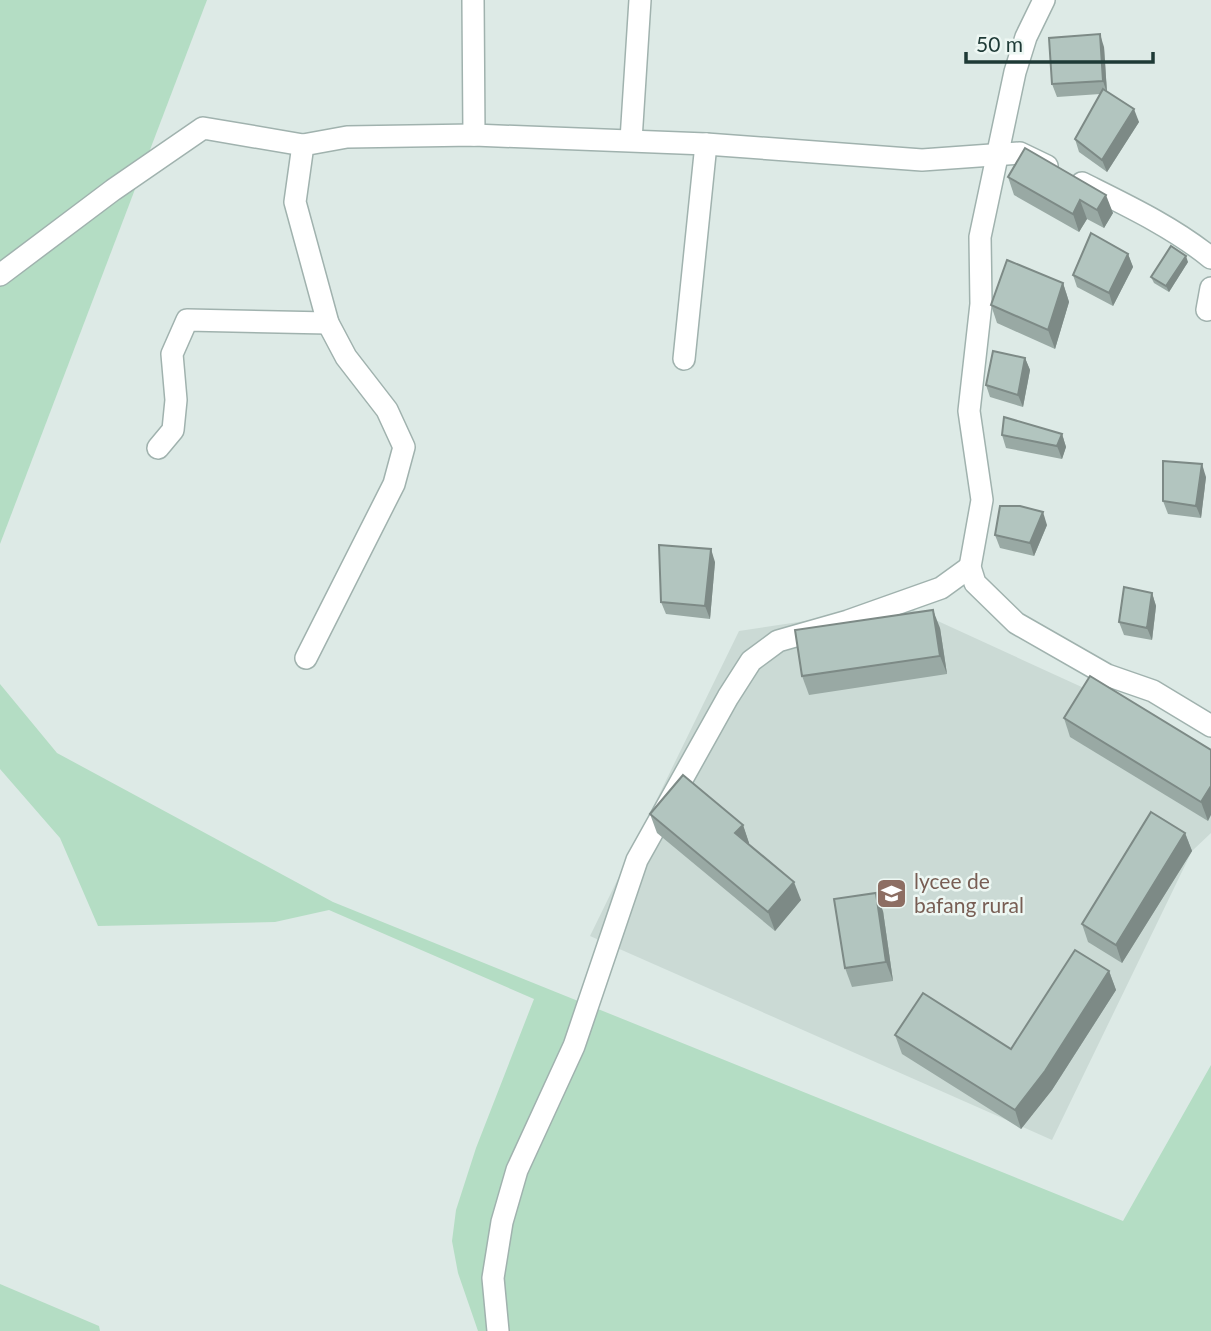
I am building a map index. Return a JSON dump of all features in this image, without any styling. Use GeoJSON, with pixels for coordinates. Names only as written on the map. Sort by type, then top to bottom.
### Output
{"type":"FeatureCollection","features":[{"type":"Feature","properties":{"kind":"street"},"geometry":{"type":"LineString","coordinates":[[473,0],[474,135]]}},
{"type":"Feature","properties":{"kind":"street"},"geometry":{"type":"LineString","coordinates":[[631,140],[640,0]]}},
{"type":"Feature","properties":{"kind":"street"},"geometry":{"type":"LineString","coordinates":[[1044,0],[1026,37],[1014,72],[980,237],[982,304],[969,411],[982,500],[970,567],[975,583],[1016,623],[1107,675],[1153,691],[1211,726]]}},
{"type":"Feature","properties":{"kind":"street"},"geometry":{"type":"LineString","coordinates":[[0,275],[113,190],[203,128],[303,145],[347,137],[474,135],[706,144],[922,160],[1020,152],[1104,194],[1194,244],[1211,258]]}},
{"type":"Feature","properties":{"kind":"street"},"geometry":{"type":"LineString","coordinates":[[684,359],[706,144]]}},
{"type":"Feature","properties":{"kind":"street"},"geometry":{"type":"LineString","coordinates":[[303,145],[295,202],[328,323],[346,357],[387,410],[404,447],[394,484],[306,658]]}},
{"type":"Feature","properties":{"kind":"street"},"geometry":{"type":"LineString","coordinates":[[1207,310],[1211,288]]}},
{"type":"Feature","properties":{"kind":"street"},"geometry":{"type":"LineString","coordinates":[[158,448],[173,430],[176,400],[172,354],[187,320],[328,323]]}},
{"type":"Feature","properties":{"kind":"street"},"geometry":{"type":"LineString","coordinates":[[498,1331],[493,1278],[502,1222],[517,1170],[574,1046],[637,860],[728,696],[751,661],[778,640],[848,621],[941,588],[970,567]]}},
{"type":"Feature","properties":{"kind":"shaded area","name":"lycee de bafang rural"},"geometry":{"type":"Polygon","coordinates":[[[905,606],[1097,694],[1211,752],[1211,833],[1192,851],[1052,1140],[590,936],[739,631],[905,606]]]}},
{"type":"Feature","properties":{"kind":"green space"},"geometry":{"type":"Polygon","coordinates":[[[0,0],[207,0],[0,544],[0,0]]]}},
{"type":"Feature","properties":{"kind":"green space"},"geometry":{"type":"Polygon","coordinates":[[[0,684],[57,753],[333,902],[1123,1221],[1211,1065],[1211,1331],[478,1331],[458,1273],[452,1241],[456,1210],[476,1148],[534,999],[329,910],[275,922],[98,926],[60,838],[0,769],[0,684]]]}},
{"type":"Feature","properties":{"kind":"green space"},"geometry":{"type":"Polygon","coordinates":[[[0,1284],[99,1326],[100,1331],[0,1331],[0,1284]]]}},
{"type":"Feature","properties":{"kind":"building"},"geometry":{"type":"Polygon","coordinates":[[[1100,34],[1103,81],[1052,84],[1049,38],[1100,34]]]}},
{"type":"Feature","properties":{"kind":"building"},"geometry":{"type":"Polygon","coordinates":[[[1103,89],[1134,109],[1102,160],[1075,139],[1103,89]]]}},
{"type":"Feature","properties":{"kind":"building"},"geometry":{"type":"Polygon","coordinates":[[[1025,148],[1106,195],[1097,210],[1080,200],[1073,214],[1008,177],[1025,148]]]}},
{"type":"Feature","properties":{"kind":"building"},"geometry":{"type":"Polygon","coordinates":[[[1091,233],[1128,254],[1109,293],[1073,275],[1091,233]]]}},
{"type":"Feature","properties":{"kind":"building"},"geometry":{"type":"Polygon","coordinates":[[[1171,246],[1186,256],[1166,286],[1151,277],[1171,246]]]}},
{"type":"Feature","properties":{"kind":"building"},"geometry":{"type":"Polygon","coordinates":[[[1007,260],[1063,283],[1048,330],[991,305],[1007,260]]]}},
{"type":"Feature","properties":{"kind":"building"},"geometry":{"type":"Polygon","coordinates":[[[993,351],[1025,358],[1018,395],[986,385],[993,351]]]}},
{"type":"Feature","properties":{"kind":"building"},"geometry":{"type":"Polygon","coordinates":[[[1004,417],[1062,434],[1057,446],[1002,435],[1004,417]]]}},
{"type":"Feature","properties":{"kind":"building"},"geometry":{"type":"Polygon","coordinates":[[[1163,461],[1202,464],[1196,506],[1163,501],[1163,461]]]}},
{"type":"Feature","properties":{"kind":"building"},"geometry":{"type":"Polygon","coordinates":[[[1000,506],[1020,506],[1043,512],[1030,543],[995,535],[1000,506]]]}},
{"type":"Feature","properties":{"kind":"building"},"geometry":{"type":"Polygon","coordinates":[[[659,545],[711,549],[705,606],[661,602],[659,545]]]}},
{"type":"Feature","properties":{"kind":"building"},"geometry":{"type":"Polygon","coordinates":[[[1124,587],[1152,593],[1147,628],[1119,622],[1124,587]]]}},
{"type":"Feature","properties":{"kind":"building"},"geometry":{"type":"Polygon","coordinates":[[[933,610],[940,656],[802,676],[795,630],[933,610]]]}},
{"type":"Feature","properties":{"kind":"building"},"geometry":{"type":"Polygon","coordinates":[[[1090,676],[1211,750],[1211,786],[1201,802],[1064,718],[1090,676]]]}},
{"type":"Feature","properties":{"kind":"building"},"geometry":{"type":"Polygon","coordinates":[[[683,775],[743,825],[735,833],[794,882],[768,912],[650,814],[683,775]]]}},
{"type":"Feature","properties":{"kind":"building"},"geometry":{"type":"Polygon","coordinates":[[[1151,812],[1185,833],[1116,945],[1082,924],[1151,812]]]}},
{"type":"Feature","properties":{"kind":"building"},"geometry":{"type":"Polygon","coordinates":[[[876,893],[886,962],[845,968],[834,899],[876,893]]]}},
{"type":"Feature","properties":{"kind":"building"},"geometry":{"type":"Polygon","coordinates":[[[1075,950],[1109,971],[1045,1071],[1015,1110],[895,1035],[923,993],[1011,1049],[1075,950]]]}},
{"type":"Feature","properties":{"kind":"place","name":"lycee de bafang rural"},"geometry":{"type":"Point","coordinates":[891,894]}}]}
